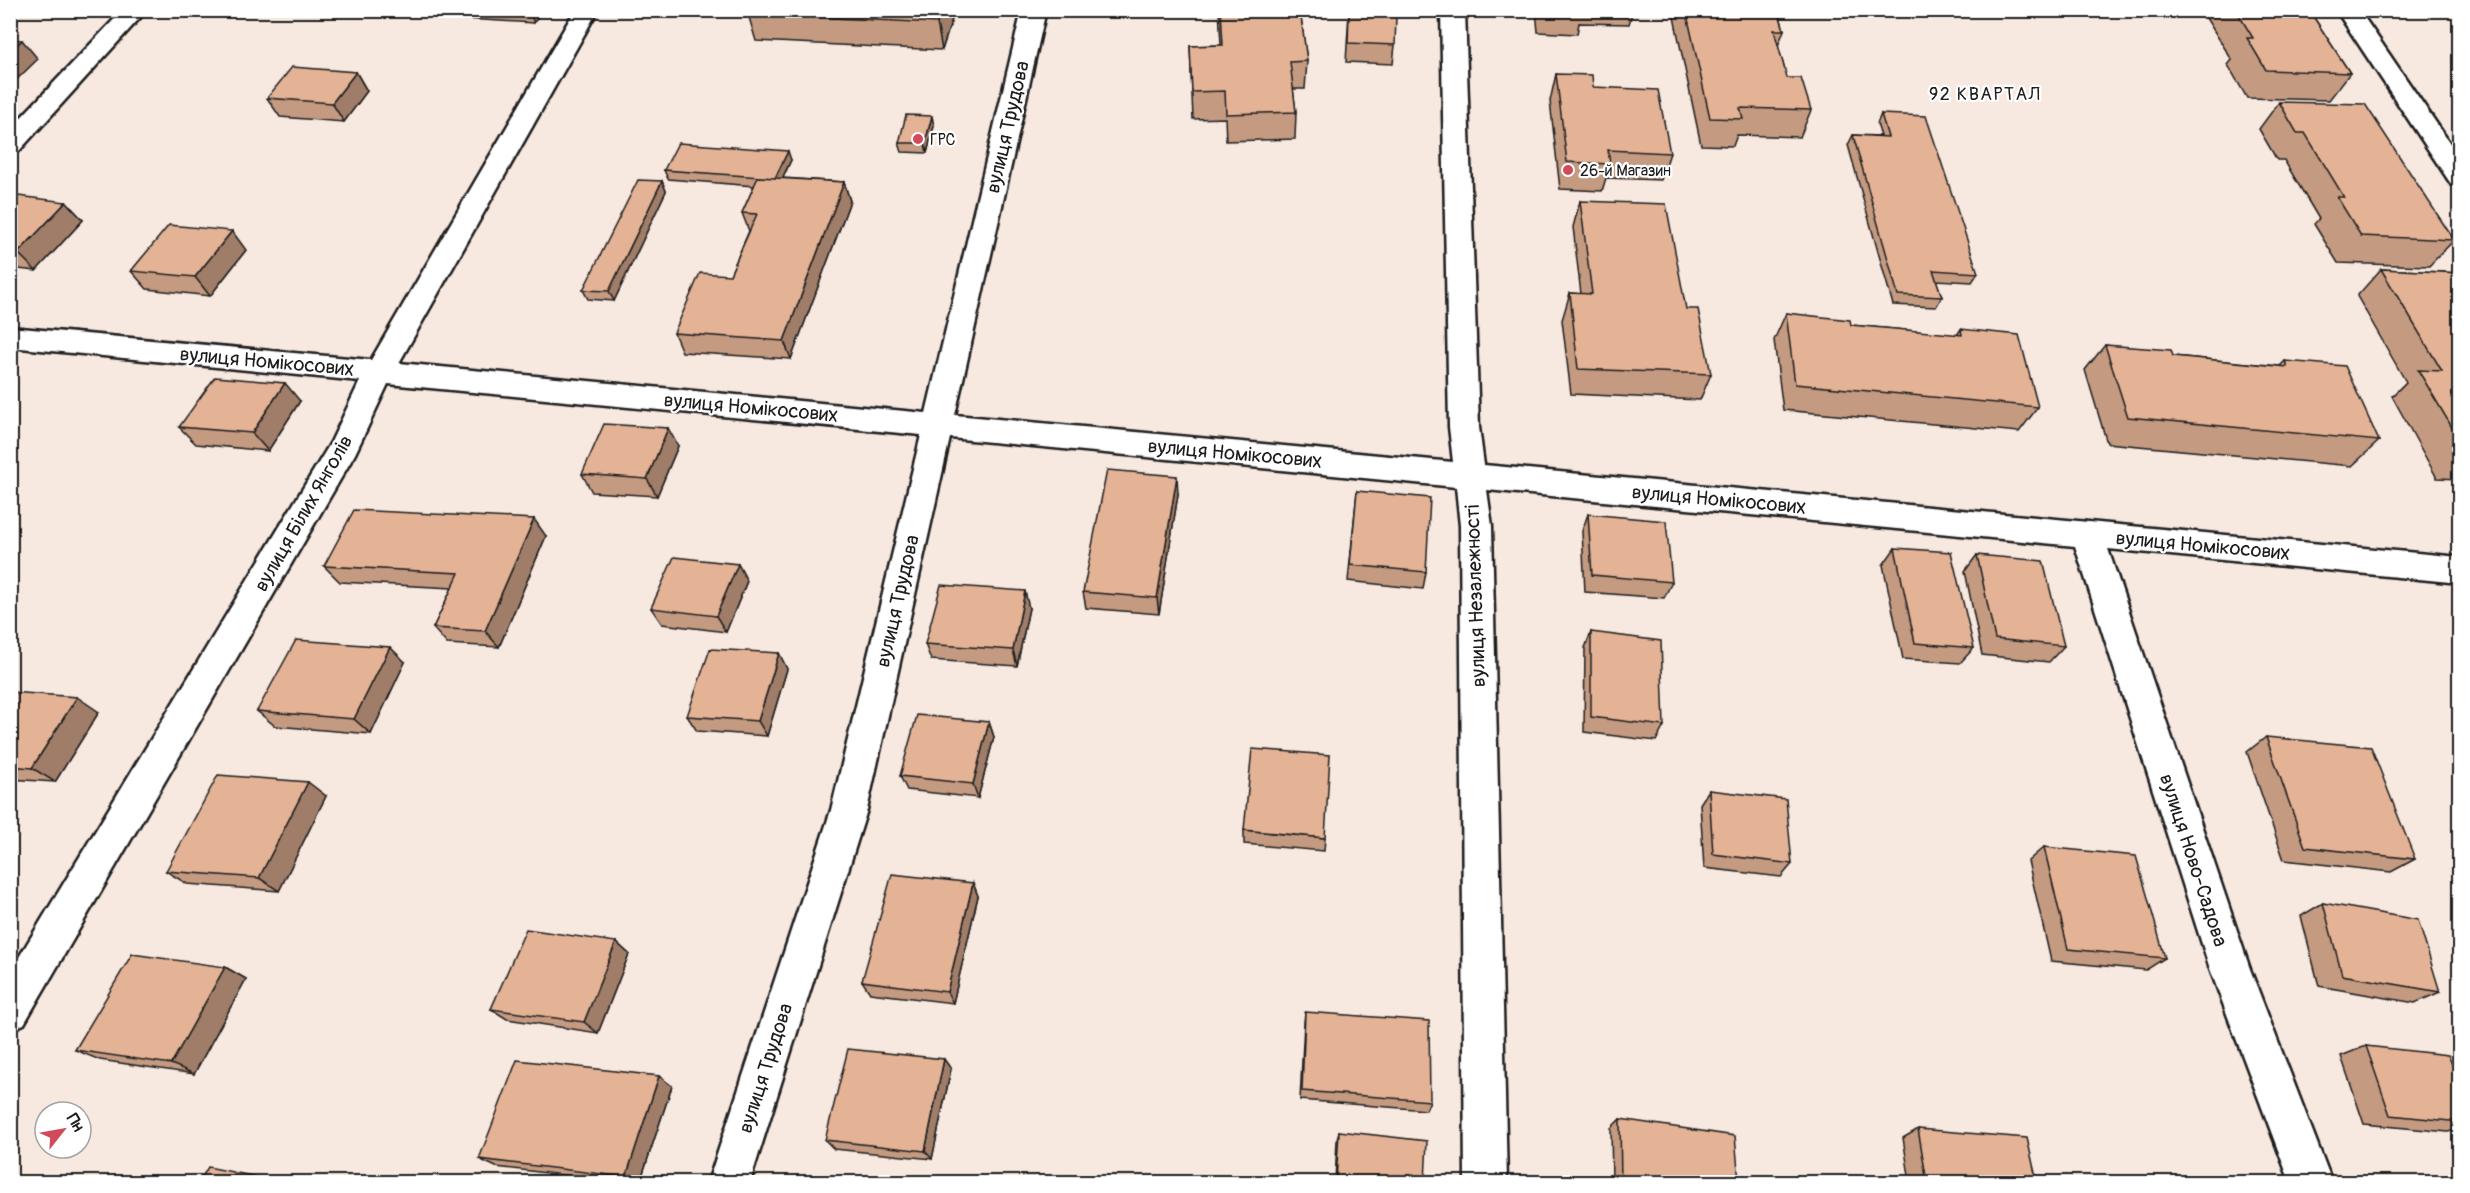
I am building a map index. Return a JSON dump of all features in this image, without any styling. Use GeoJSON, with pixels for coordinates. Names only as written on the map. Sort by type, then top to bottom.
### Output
{"type":"FeatureCollection","features":[{"type":"Feature","properties":{"kind":"street"},"geometry":{"type":"LineString","coordinates":[[10,145],[136,10]]}},
{"type":"Feature","properties":{"kind":"street","name":"вулиця Білих Янголів"},"geometry":{"type":"LineString","coordinates":[[10,1010],[344,446],[379,372],[587,10]]}},
{"type":"Feature","properties":{"kind":"street","name":"вулиця Трудова"},"geometry":{"type":"LineString","coordinates":[[729,1182],[849,810],[1034,10]]}},
{"type":"Feature","properties":{"kind":"street","name":"вулиця Незалежності"},"geometry":{"type":"LineString","coordinates":[[1453,10],[1464,427],[1476,537],[1486,1182]]}},
{"type":"Feature","properties":{"kind":"street"},"geometry":{"type":"LineString","coordinates":[[2347,10],[2460,178]]}},
{"type":"Feature","properties":{"kind":"street","name":"вулиця Номікосових"},"geometry":{"type":"LineString","coordinates":[[10,337],[2460,570]]}},
{"type":"Feature","properties":{"kind":"street","name":"вулиця Ново-Садова"},"geometry":{"type":"LineString","coordinates":[[2087,534],[2230,969],[2311,1182]]}},
{"type":"Feature","properties":{"kind":"building"},"geometry":{"type":"Polygon","coordinates":[[[749,10],[941,10],[937,23],[748,14],[749,10]]]}},
{"type":"Feature","properties":{"kind":"building"},"geometry":{"type":"Polygon","coordinates":[[[1221,10],[1300,10],[1307,61],[1290,62],[1296,112],[1226,114],[1225,91],[1192,92],[1190,46],[1223,45],[1221,10]]]}},
{"type":"Feature","properties":{"kind":"building"},"geometry":{"type":"Polygon","coordinates":[[[1686,10],[1778,10],[1784,30],[1774,30],[1787,78],[1801,78],[1811,110],[1740,108],[1743,119],[1710,118],[1686,10]]]}},
{"type":"Feature","properties":{"kind":"building"},"geometry":{"type":"Polygon","coordinates":[[[2236,10],[2309,10],[2350,73],[2266,70],[2247,38],[2253,38],[2236,10]]]}},
{"type":"Feature","properties":{"kind":"building"},"geometry":{"type":"Polygon","coordinates":[[[1349,13],[1396,16],[1395,45],[1348,43],[1349,13]]]}},
{"type":"Feature","properties":{"kind":"building"},"geometry":{"type":"Polygon","coordinates":[[[10,39],[22,40],[10,51],[10,39]]]}},
{"type":"Feature","properties":{"kind":"building"},"geometry":{"type":"Polygon","coordinates":[[[292,67],[356,72],[332,103],[267,98],[292,67]]]}},
{"type":"Feature","properties":{"kind":"building"},"geometry":{"type":"Polygon","coordinates":[[[1556,74],[1592,75],[1593,87],[1658,90],[1670,153],[1608,150],[1610,164],[1567,162],[1556,74]]]}},
{"type":"Feature","properties":{"kind":"building"},"geometry":{"type":"Polygon","coordinates":[[[2279,102],[2365,104],[2454,240],[2361,236],[2337,197],[2344,197],[2305,133],[2297,133],[2279,102]]]}},
{"type":"Feature","properties":{"kind":"building"},"geometry":{"type":"Polygon","coordinates":[[[1881,114],[1926,116],[1978,273],[1933,270],[1942,297],[1898,295],[1853,135],[1888,137],[1881,114]]]}},
{"type":"Feature","properties":{"kind":"building"},"geometry":{"type":"Polygon","coordinates":[[[906,115],[932,116],[925,143],[899,143],[906,115]]]}},
{"type":"Feature","properties":{"kind":"building"},"geometry":{"type":"Polygon","coordinates":[[[678,143],[788,151],[775,178],[664,170],[678,143]]]}},
{"type":"Feature","properties":{"kind":"building"},"geometry":{"type":"Polygon","coordinates":[[[758,177],[844,182],[784,341],[674,333],[700,273],[730,275],[757,214],[742,213],[758,177]]]}},
{"type":"Feature","properties":{"kind":"building"},"geometry":{"type":"Polygon","coordinates":[[[638,180],[662,181],[609,291],[583,290],[638,180]]]}},
{"type":"Feature","properties":{"kind":"building"},"geometry":{"type":"Polygon","coordinates":[[[18,196],[66,202],[18,253],[10,252],[10,204],[18,196]]]}},
{"type":"Feature","properties":{"kind":"building"},"geometry":{"type":"Polygon","coordinates":[[[1580,201],[1666,204],[1686,309],[1698,309],[1711,374],[1578,369],[1570,293],[1592,294],[1580,201]]]}},
{"type":"Feature","properties":{"kind":"building"},"geometry":{"type":"Polygon","coordinates":[[[169,225],[232,231],[195,277],[131,271],[169,225]]]}},
{"type":"Feature","properties":{"kind":"building"},"geometry":{"type":"Polygon","coordinates":[[[2381,269],[2460,273],[2460,441],[2418,370],[2442,371],[2381,269]]]}},
{"type":"Feature","properties":{"kind":"building"},"geometry":{"type":"Polygon","coordinates":[[[1786,313],[1850,320],[1851,325],[1962,335],[1961,329],[2019,335],[2038,407],[1795,384],[1786,313]]]}},
{"type":"Feature","properties":{"kind":"building"},"geometry":{"type":"Polygon","coordinates":[[[2105,345],[2171,350],[2173,356],[2287,367],[2285,361],[2345,366],[2379,441],[2128,417],[2105,345]]]}},
{"type":"Feature","properties":{"kind":"building"},"geometry":{"type":"Polygon","coordinates":[[[215,377],[285,383],[252,433],[179,427],[215,377]]]}},
{"type":"Feature","properties":{"kind":"building"},"geometry":{"type":"Polygon","coordinates":[[[604,424],[668,428],[647,479],[582,474],[604,424]]]}},
{"type":"Feature","properties":{"kind":"building"},"geometry":{"type":"Polygon","coordinates":[[[1107,470],[1177,476],[1157,598],[1083,592],[1107,470]]]}},
{"type":"Feature","properties":{"kind":"building"},"geometry":{"type":"Polygon","coordinates":[[[1357,491],[1430,498],[1426,572],[1350,565],[1357,491]]]}},
{"type":"Feature","properties":{"kind":"building"},"geometry":{"type":"Polygon","coordinates":[[[354,510],[534,519],[485,631],[433,628],[459,573],[324,566],[354,510]]]}},
{"type":"Feature","properties":{"kind":"building"},"geometry":{"type":"Polygon","coordinates":[[[1588,514],[1666,521],[1672,582],[1592,575],[1588,514]]]}},
{"type":"Feature","properties":{"kind":"building"},"geometry":{"type":"Polygon","coordinates":[[[1895,548],[1951,552],[1974,648],[1915,643],[1895,548]]]}},
{"type":"Feature","properties":{"kind":"building"},"geometry":{"type":"Polygon","coordinates":[[[1977,555],[2043,561],[2064,646],[1995,639],[1977,555]]]}},
{"type":"Feature","properties":{"kind":"building"},"geometry":{"type":"Polygon","coordinates":[[[674,557],[738,564],[716,616],[651,608],[674,557]]]}},
{"type":"Feature","properties":{"kind":"building"},"geometry":{"type":"Polygon","coordinates":[[[941,585],[1025,591],[1013,650],[925,644],[941,585]]]}},
{"type":"Feature","properties":{"kind":"building"},"geometry":{"type":"Polygon","coordinates":[[[1591,632],[1661,641],[1664,726],[1591,717],[1591,632]]]}},
{"type":"Feature","properties":{"kind":"building"},"geometry":{"type":"Polygon","coordinates":[[[296,640],[390,647],[354,719],[257,711],[296,640]]]}},
{"type":"Feature","properties":{"kind":"building"},"geometry":{"type":"Polygon","coordinates":[[[710,649],[779,653],[758,721],[687,716],[710,649]]]}},
{"type":"Feature","properties":{"kind":"building"},"geometry":{"type":"Polygon","coordinates":[[[10,692],[77,697],[32,768],[10,766],[10,692]]]}},
{"type":"Feature","properties":{"kind":"building"},"geometry":{"type":"Polygon","coordinates":[[[917,715],[989,722],[973,784],[900,776],[917,715]]]}},
{"type":"Feature","properties":{"kind":"building"},"geometry":{"type":"Polygon","coordinates":[[[2266,737],[2371,747],[2415,859],[2305,847],[2266,737]]]}},
{"type":"Feature","properties":{"kind":"building"},"geometry":{"type":"Polygon","coordinates":[[[1252,749],[1330,755],[1325,838],[1244,830],[1252,749]]]}},
{"type":"Feature","properties":{"kind":"building"},"geometry":{"type":"Polygon","coordinates":[[[218,775],[308,782],[259,878],[166,871],[218,775]]]}},
{"type":"Feature","properties":{"kind":"building"},"geometry":{"type":"Polygon","coordinates":[[[1709,790],[1786,799],[1792,864],[1713,854],[1709,790]]]}},
{"type":"Feature","properties":{"kind":"building"},"geometry":{"type":"Polygon","coordinates":[[[2044,847],[2136,856],[2165,958],[2068,949],[2044,847]]]}},
{"type":"Feature","properties":{"kind":"building"},"geometry":{"type":"Polygon","coordinates":[[[892,874],[973,883],[947,992],[862,981],[892,874]]]}},
{"type":"Feature","properties":{"kind":"building"},"geometry":{"type":"Polygon","coordinates":[[[2323,903],[2418,920],[2440,992],[2342,975],[2323,903]]]}},
{"type":"Feature","properties":{"kind":"building"},"geometry":{"type":"Polygon","coordinates":[[[526,929],[616,942],[584,1022],[491,1009],[526,929]]]}},
{"type":"Feature","properties":{"kind":"building"},"geometry":{"type":"Polygon","coordinates":[[[132,954],[225,967],[171,1064],[75,1050],[132,954]]]}},
{"type":"Feature","properties":{"kind":"building"},"geometry":{"type":"Polygon","coordinates":[[[1305,1012],[1429,1021],[1430,1101],[1302,1091],[1305,1012]]]}},
{"type":"Feature","properties":{"kind":"building"},"geometry":{"type":"Polygon","coordinates":[[[2366,1046],[2448,1055],[2460,1083],[2460,1122],[2390,1115],[2366,1046]]]}},
{"type":"Feature","properties":{"kind":"building"},"geometry":{"type":"Polygon","coordinates":[[[848,1049],[944,1059],[925,1151],[825,1140],[848,1049]]]}},
{"type":"Feature","properties":{"kind":"building"},"geometry":{"type":"Polygon","coordinates":[[[517,1060],[659,1076],[626,1177],[479,1159],[517,1060]]]}},
{"type":"Feature","properties":{"kind":"building"},"geometry":{"type":"Polygon","coordinates":[[[1620,1119],[1735,1136],[1739,1182],[1621,1182],[1620,1119]]]}},
{"type":"Feature","properties":{"kind":"building"},"geometry":{"type":"Polygon","coordinates":[[[1918,1129],[2027,1138],[2037,1182],[1927,1182],[1918,1129]]]}},
{"type":"Feature","properties":{"kind":"building"},"geometry":{"type":"Polygon","coordinates":[[[1339,1131],[1427,1141],[1425,1182],[1336,1182],[1339,1131]]]}},
{"type":"Feature","properties":{"kind":"building"},"geometry":{"type":"Polygon","coordinates":[[[208,1167],[281,1182],[199,1182],[208,1167]]]}},
{"type":"Feature","properties":{"kind":"place","name":"ГРС"},"geometry":{"type":"Point","coordinates":[918,139]}},
{"type":"Feature","properties":{"kind":"place","name":"26-й Магазин"},"geometry":{"type":"Point","coordinates":[1568,170]}},
{"type":"Feature","properties":{"kind":"district","name":"92 КВАРТАЛ"},"geometry":{"type":"Point","coordinates":[1985,94]}}]}
